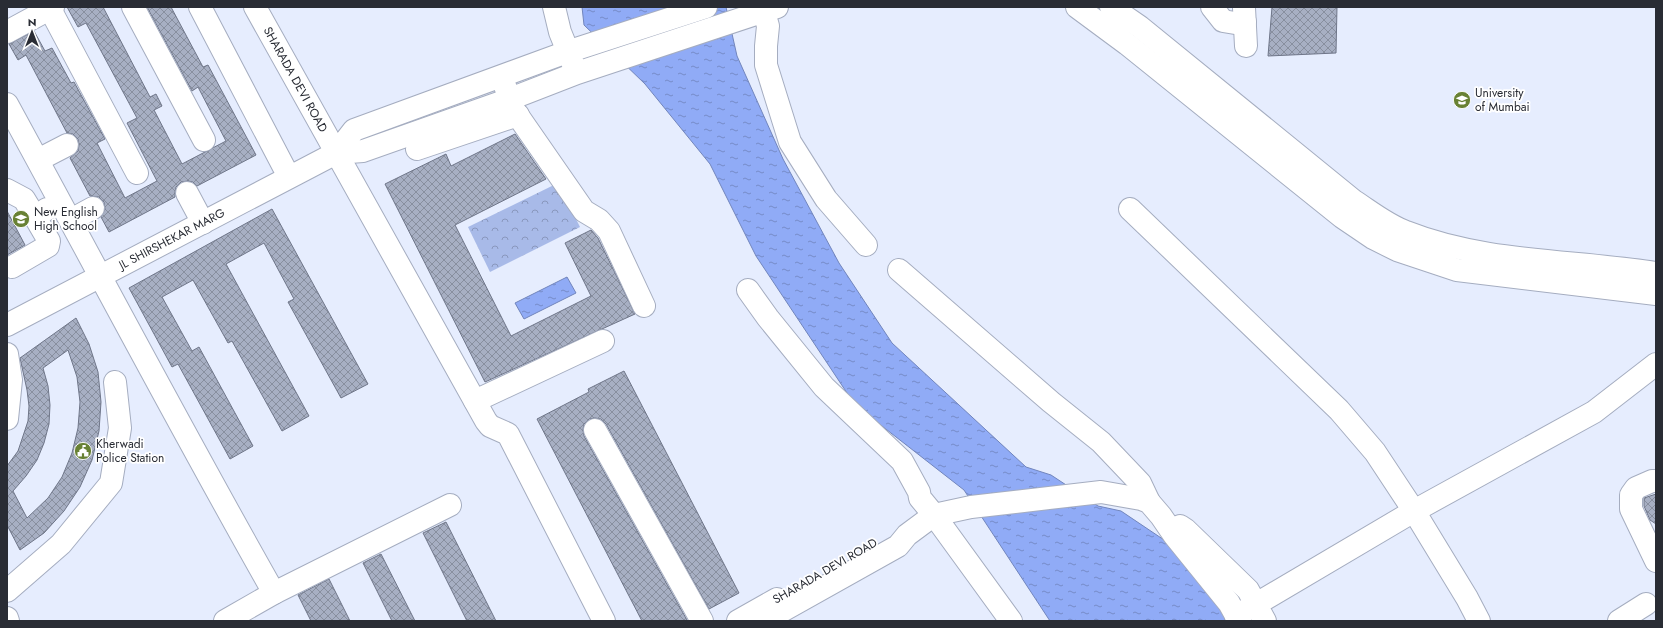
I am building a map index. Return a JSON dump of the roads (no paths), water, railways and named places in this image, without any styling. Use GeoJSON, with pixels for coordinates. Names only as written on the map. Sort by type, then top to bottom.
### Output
{"type":"FeatureCollection","features":[{"type":"Feature","properties":{"kind":"street"},"geometry":{"type":"LineString","coordinates":[[133,7],[204,140]]}},
{"type":"Feature","properties":{"kind":"street"},"geometry":{"type":"LineString","coordinates":[[200,7],[289,178]]}},
{"type":"Feature","properties":{"kind":"street","name":"SHARADA DEVI ROAD"},"geometry":{"type":"LineString","coordinates":[[255,7],[486,421],[490,426],[508,434],[604,621]]}},
{"type":"Feature","properties":{"kind":"street"},"geometry":{"type":"LineString","coordinates":[[554,7],[560,32],[577,73]]}},
{"type":"Feature","properties":{"kind":"street"},"geometry":{"type":"LineString","coordinates":[[336,153],[354,130],[567,52],[706,7]]}},
{"type":"Feature","properties":{"kind":"street"},"geometry":{"type":"LineString","coordinates":[[1077,7],[1134,36]]}},
{"type":"Feature","properties":{"kind":"street"},"geometry":{"type":"LineString","coordinates":[[1111,7],[1134,36],[1342,217],[1373,238],[1396,250],[1457,270],[1656,286]]}},
{"type":"Feature","properties":{"kind":"street"},"geometry":{"type":"LineString","coordinates":[[1212,7],[1223,21],[1235,24],[1244,14]]}},
{"type":"Feature","properties":{"kind":"street"},"geometry":{"type":"LineString","coordinates":[[7,32],[27,13],[51,8],[137,174]]}},
{"type":"Feature","properties":{"kind":"street"},"geometry":{"type":"LineString","coordinates":[[336,153],[416,148],[459,126],[514,107],[577,73],[767,11],[768,26],[766,64],[790,142],[826,199],[866,245]]}},
{"type":"Feature","properties":{"kind":"street"},"geometry":{"type":"LineString","coordinates":[[1244,14],[1246,46]]}},
{"type":"Feature","properties":{"kind":"street"},"geometry":{"type":"LineString","coordinates":[[500,76],[514,107],[584,211],[599,220],[609,231],[644,306]]}},
{"type":"Feature","properties":{"kind":"street"},"geometry":{"type":"LineString","coordinates":[[7,106],[102,276],[129,330],[274,593]]}},
{"type":"Feature","properties":{"kind":"street"},"geometry":{"type":"LineString","coordinates":[[38,160],[67,145]]}},
{"type":"Feature","properties":{"kind":"street","name":"JL SHIRSHEKAR MARG"},"geometry":{"type":"LineString","coordinates":[[7,325],[336,153]]}},
{"type":"Feature","properties":{"kind":"street"},"geometry":{"type":"LineString","coordinates":[[7,190],[24,199],[49,241],[48,246],[12,268]]}},
{"type":"Feature","properties":{"kind":"street"},"geometry":{"type":"LineString","coordinates":[[187,193],[203,223]]}},
{"type":"Feature","properties":{"kind":"street"},"geometry":{"type":"LineString","coordinates":[[35,216],[60,201]]}},
{"type":"Feature","properties":{"kind":"street"},"geometry":{"type":"LineString","coordinates":[[71,220],[93,208]]}},
{"type":"Feature","properties":{"kind":"street"},"geometry":{"type":"LineString","coordinates":[[1130,209],[1339,410],[1375,452],[1414,511],[1467,598],[1479,621]]}},
{"type":"Feature","properties":{"kind":"street"},"geometry":{"type":"LineString","coordinates":[[899,270],[1051,402],[1100,442],[1140,482],[1155,509]]}},
{"type":"Feature","properties":{"kind":"street"},"geometry":{"type":"LineString","coordinates":[[748,290],[768,318],[824,387],[902,461],[919,492],[920,498],[1011,621]]}},
{"type":"Feature","properties":{"kind":"street"},"geometry":{"type":"LineString","coordinates":[[475,401],[603,341]]}},
{"type":"Feature","properties":{"kind":"street"},"geometry":{"type":"LineString","coordinates":[[7,354],[11,380],[7,419]]}},
{"type":"Feature","properties":{"kind":"street"},"geometry":{"type":"LineString","coordinates":[[764,621],[898,546],[907,535],[934,515],[970,507],[1101,492],[1141,499],[1186,530],[1221,577],[1229,603],[1238,618],[1261,613],[1414,511],[1594,412],[1656,364]]}},
{"type":"Feature","properties":{"kind":"street"},"geometry":{"type":"LineString","coordinates":[[7,591],[61,544],[111,483],[120,428],[114,382]]}},
{"type":"Feature","properties":{"kind":"street"},"geometry":{"type":"LineString","coordinates":[[595,430],[702,621]]}},
{"type":"Feature","properties":{"kind":"street"},"geometry":{"type":"LineString","coordinates":[[1656,481],[1652,481],[1636,488],[1631,495],[1631,509],[1656,561]]}},
{"type":"Feature","properties":{"kind":"street"},"geometry":{"type":"LineString","coordinates":[[225,621],[274,593],[450,505]]}},
{"type":"Feature","properties":{"kind":"street","name":"SHARADA DEVI ROAD"},"geometry":{"type":"LineString","coordinates":[[738,621],[887,536],[907,535]]}},
{"type":"Feature","properties":{"kind":"street"},"geometry":{"type":"LineString","coordinates":[[1221,577],[1248,590],[1261,613]]}},
{"type":"Feature","properties":{"kind":"street"},"geometry":{"type":"LineString","coordinates":[[1619,621],[1646,604]]}},
{"type":"Feature","properties":{"kind":"water"},"geometry":{"type":"Polygon","coordinates":[[[582,7],[726,7],[737,56],[783,159],[839,263],[892,343],[1026,467],[1051,475],[1098,506],[1121,511],[1179,550],[1232,621],[1050,621],[964,490],[855,405],[756,256],[710,164],[645,84],[584,25],[582,7]]]}},
{"type":"Feature","properties":{"kind":"water"},"geometry":{"type":"Polygon","coordinates":[[[567,277],[576,293],[524,319],[515,303],[567,277]]]}},
{"type":"Feature","properties":{"kind":"place","name":"University of Mumbai"},"geometry":{"type":"Point","coordinates":[1462,100]}},
{"type":"Feature","properties":{"kind":"place","name":"New English High School"},"geometry":{"type":"Point","coordinates":[21,219]}},
{"type":"Feature","properties":{"kind":"place","name":"Kherwadi Police Station"},"geometry":{"type":"Point","coordinates":[83,451]}}]}
